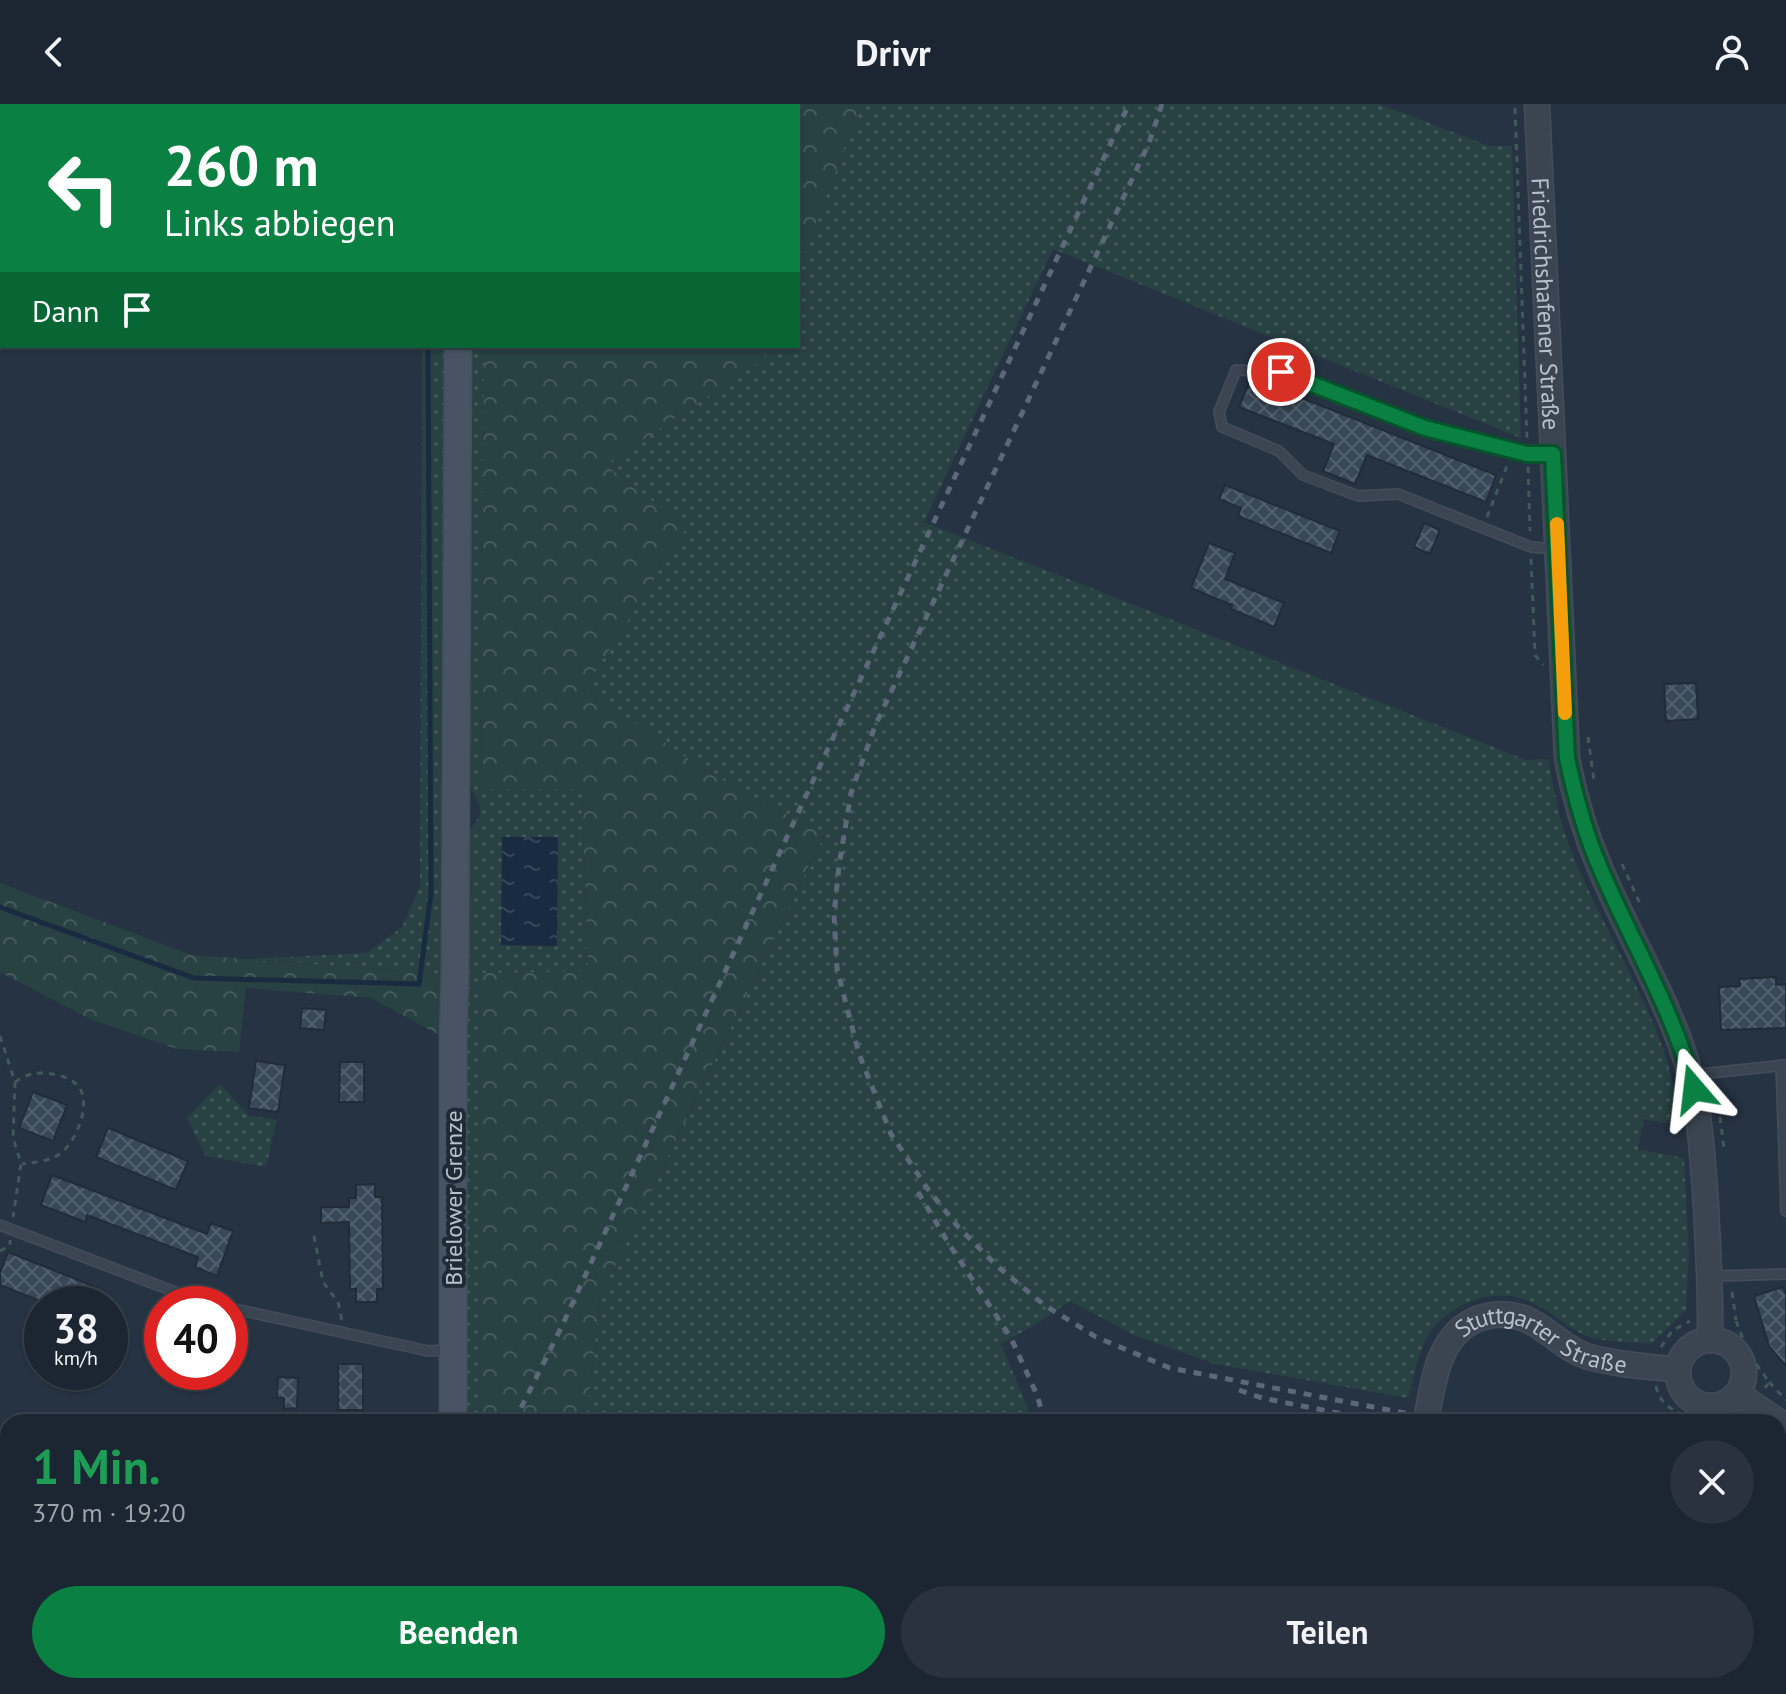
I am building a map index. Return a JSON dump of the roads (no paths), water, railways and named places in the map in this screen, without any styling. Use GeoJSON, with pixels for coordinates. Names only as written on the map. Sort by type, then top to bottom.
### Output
{"type":"FeatureCollection","features":[{"type":"Feature","properties":{"kind":"main road","name":"Brielower Grenze"},"geometry":{"type":"LineString","coordinates":[[453,1414],[458,348]]}},
{"type":"Feature","properties":{"kind":"street","name":"Friedrichshafener Straße"},"geometry":{"type":"LineString","coordinates":[[1537,104],[1567,758],[1582,821],[1600,869],[1663,1000],[1691,1075],[1719,1276],[1710,1340]]}},
{"type":"Feature","properties":{"kind":"street","name":"Stuttgarter Straße"},"geometry":{"type":"LineString","coordinates":[[1428,1414],[1443,1351],[1471,1321],[1489,1315],[1522,1317],[1586,1356],[1678,1370]]}},
{"type":"Feature","properties":{"kind":"street"},"geometry":{"type":"LineString","coordinates":[[1710,1340],[1728,1344],[1736,1350],[1745,1376],[1738,1394],[1720,1406],[1710,1407],[1699,1405],[1682,1391],[1678,1370],[1681,1358],[1688,1349],[1710,1340]]}},
{"type":"Feature","properties":{"kind":"street"},"geometry":{"type":"LineString","coordinates":[[1738,1394],[1767,1414]]}},
{"type":"Feature","properties":{"kind":"lane"},"geometry":{"type":"LineString","coordinates":[[1553,454],[1527,454],[1425,428],[1281,372],[1236,370],[1219,412],[1222,427],[1279,451],[1303,475],[1358,496],[1398,494],[1531,547],[1558,549]]}},
{"type":"Feature","properties":{"kind":"lane"},"geometry":{"type":"LineString","coordinates":[[1691,1075],[1783,1065],[1786,1211]]}},
{"type":"Feature","properties":{"kind":"lane"},"geometry":{"type":"LineString","coordinates":[[0,1225],[160,1286]]}},
{"type":"Feature","properties":{"kind":"lane"},"geometry":{"type":"LineString","coordinates":[[1719,1276],[1786,1274]]}},
{"type":"Feature","properties":{"kind":"lane"},"geometry":{"type":"LineString","coordinates":[[248,1312],[428,1351],[454,1350]]}},
{"type":"Feature","properties":{"kind":"water"},"geometry":{"type":"Polygon","coordinates":[[[502,837],[558,837],[557,946],[501,945],[502,837]]]}},
{"type":"Feature","properties":{"kind":"waterway"},"geometry":{"type":"LineString","coordinates":[[0,907],[194,978],[419,984],[431,893],[428,348]]}},
{"type":"Feature","properties":{"kind":"railway"},"geometry":{"type":"LineString","coordinates":[[518,1414],[562,1326],[1129,104]]}},
{"type":"Feature","properties":{"kind":"railway"},"geometry":{"type":"LineString","coordinates":[[1162,104],[1149,143],[875,726],[851,793],[839,866],[834,915],[837,969],[859,1054],[891,1134],[927,1188],[959,1228],[997,1266],[1043,1304],[1096,1337],[1170,1368],[1410,1414]]}},
{"type":"Feature","properties":{"kind":"railway"},"geometry":{"type":"LineString","coordinates":[[918,1192],[1011,1338],[1043,1414]]}},
{"type":"Feature","properties":{"kind":"railway"},"geometry":{"type":"LineString","coordinates":[[1239,1390],[1262,1398],[1343,1414]]}}]}
